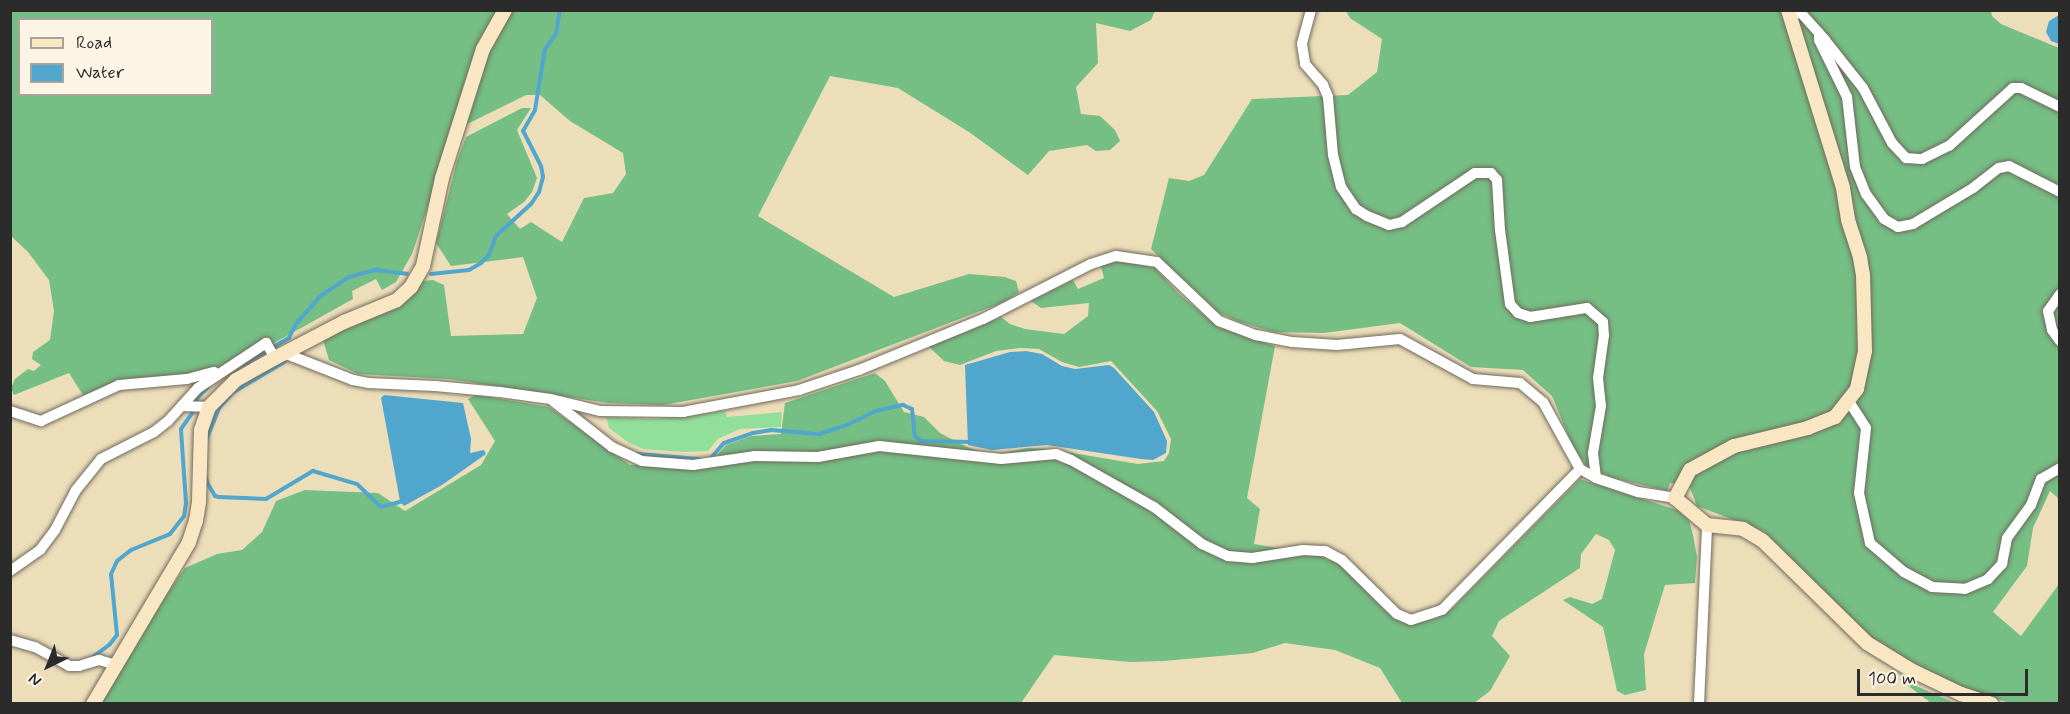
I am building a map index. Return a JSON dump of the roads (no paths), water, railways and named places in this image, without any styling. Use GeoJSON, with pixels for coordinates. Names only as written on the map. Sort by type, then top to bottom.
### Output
{"type":"FeatureCollection","features":[{"type":"Feature","properties":{"kind":"street"},"geometry":{"type":"LineString","coordinates":[[10,571],[40,550],[55,530],[90,471],[101,459],[154,432],[236,380],[275,352],[397,300],[411,286],[423,266],[442,178],[483,49],[505,10]]}},
{"type":"Feature","properties":{"kind":"street"},"geometry":{"type":"LineString","coordinates":[[1311,10],[1302,44],[1305,64],[1323,85],[1328,97],[1333,155],[1341,187],[1356,209],[1389,225],[1402,222],[1475,173],[1491,173],[1497,180],[1500,230],[1510,304],[1518,314],[1530,317],[1587,308],[1603,322],[1604,335],[1598,378],[1601,406],[1593,453],[1596,478]]}},
{"type":"Feature","properties":{"kind":"street"},"geometry":{"type":"LineString","coordinates":[[1675,498],[1690,471],[1734,446],[1808,428],[1835,417],[1857,389],[1864,351],[1863,275],[1848,219],[1843,188],[1792,12],[1801,13],[1863,88],[1892,142],[1906,158],[1922,159],[1949,146],[2013,88],[2021,88],[2060,107]]}},
{"type":"Feature","properties":{"kind":"street"},"geometry":{"type":"LineString","coordinates":[[1819,33],[1819,40],[1847,97],[1855,167],[1866,194],[1884,219],[1898,227],[1913,224],[1973,188],[1998,168],[2008,166],[2060,192]]}},
{"type":"Feature","properties":{"kind":"street"},"geometry":{"type":"LineString","coordinates":[[93,704],[189,542],[196,521],[201,430],[195,406],[198,388],[220,370],[266,343],[275,352],[352,380],[368,383],[435,386],[551,399],[600,411],[683,412],[799,390],[859,370],[983,319],[1091,264],[1116,256],[1157,262],[1182,289],[1219,321],[1256,335],[1292,342],[1337,345],[1400,339],[1473,379],[1520,383],[1543,402],[1580,469],[1596,478],[1638,492],[1675,498],[1707,525],[1743,529],[1763,541],[1867,643],[1911,670],[1961,694],[1991,704]]}},
{"type":"Feature","properties":{"kind":"street"},"geometry":{"type":"LineString","coordinates":[[2060,294],[2048,312],[2052,330],[2060,341]]}},
{"type":"Feature","properties":{"kind":"street"},"geometry":{"type":"LineString","coordinates":[[10,411],[41,421],[119,385],[187,379],[220,370]]}},
{"type":"Feature","properties":{"kind":"street"},"geometry":{"type":"LineString","coordinates":[[551,399],[612,447],[632,459],[642,461],[693,465],[755,456],[818,457],[879,446],[1001,459],[1056,454],[1071,460],[1154,507],[1202,544],[1228,556],[1252,558],[1303,550],[1325,551],[1342,560],[1397,614],[1411,620],[1442,610],[1580,469]]}},
{"type":"Feature","properties":{"kind":"street"},"geometry":{"type":"LineString","coordinates":[[1848,400],[1866,428],[1859,494],[1870,543],[1904,572],[1932,586],[1965,589],[1988,579],[2002,564],[2007,538],[2031,505],[2041,479],[2060,468]]}},
{"type":"Feature","properties":{"kind":"street"},"geometry":{"type":"LineString","coordinates":[[1699,704],[1707,525]]}},
{"type":"Feature","properties":{"kind":"street"},"geometry":{"type":"LineString","coordinates":[[10,640],[35,647],[69,666],[79,666],[99,660],[116,665]]}},
{"type":"Feature","properties":{"kind":"water"},"geometry":{"type":"Polygon","coordinates":[[[2059,15],[2059,44],[2051,41],[2046,32],[2049,21],[2059,15]]]}},
{"type":"Feature","properties":{"kind":"water"},"geometry":{"type":"Polygon","coordinates":[[[1026,351],[1042,354],[1062,366],[1075,369],[1109,365],[1114,368],[1154,412],[1167,441],[1166,453],[1153,460],[1047,445],[992,450],[968,445],[965,365],[1010,352],[1026,351]]]}},
{"type":"Feature","properties":{"kind":"water"},"geometry":{"type":"Polygon","coordinates":[[[384,395],[463,403],[471,439],[470,453],[484,450],[486,454],[442,485],[404,506],[400,501],[381,398],[384,395]]]}},
{"type":"Feature","properties":{"kind":"waterway"},"geometry":{"type":"LineString","coordinates":[[431,274],[469,270],[481,263],[489,255],[496,236],[531,204],[539,192],[543,177],[541,166],[523,131],[535,110],[545,49],[556,34],[560,10]]}},
{"type":"Feature","properties":{"kind":"waterway"},"geometry":{"type":"LineString","coordinates":[[242,365],[289,338],[295,325],[319,297],[349,277],[376,270],[407,274]]}},
{"type":"Feature","properties":{"kind":"waterway"},"geometry":{"type":"LineString","coordinates":[[207,438],[219,408],[232,393],[284,362]]}},
{"type":"Feature","properties":{"kind":"waterway"},"geometry":{"type":"LineString","coordinates":[[93,657],[110,644],[117,635],[111,574],[117,561],[131,550],[170,534],[184,516],[186,503],[181,429],[193,412],[197,398],[208,387]]}},
{"type":"Feature","properties":{"kind":"waterway"},"geometry":{"type":"LineString","coordinates":[[710,459],[724,443],[753,433],[771,430],[819,434],[847,425],[876,411],[903,405],[912,409],[915,436],[921,441],[973,442]]}},
{"type":"Feature","properties":{"kind":"waterway"},"geometry":{"type":"LineString","coordinates":[[638,454],[699,459]]}},
{"type":"Feature","properties":{"kind":"waterway"},"geometry":{"type":"LineString","coordinates":[[205,475],[215,496],[219,497],[266,499],[313,471],[357,484],[381,507],[404,501]]}}]}
